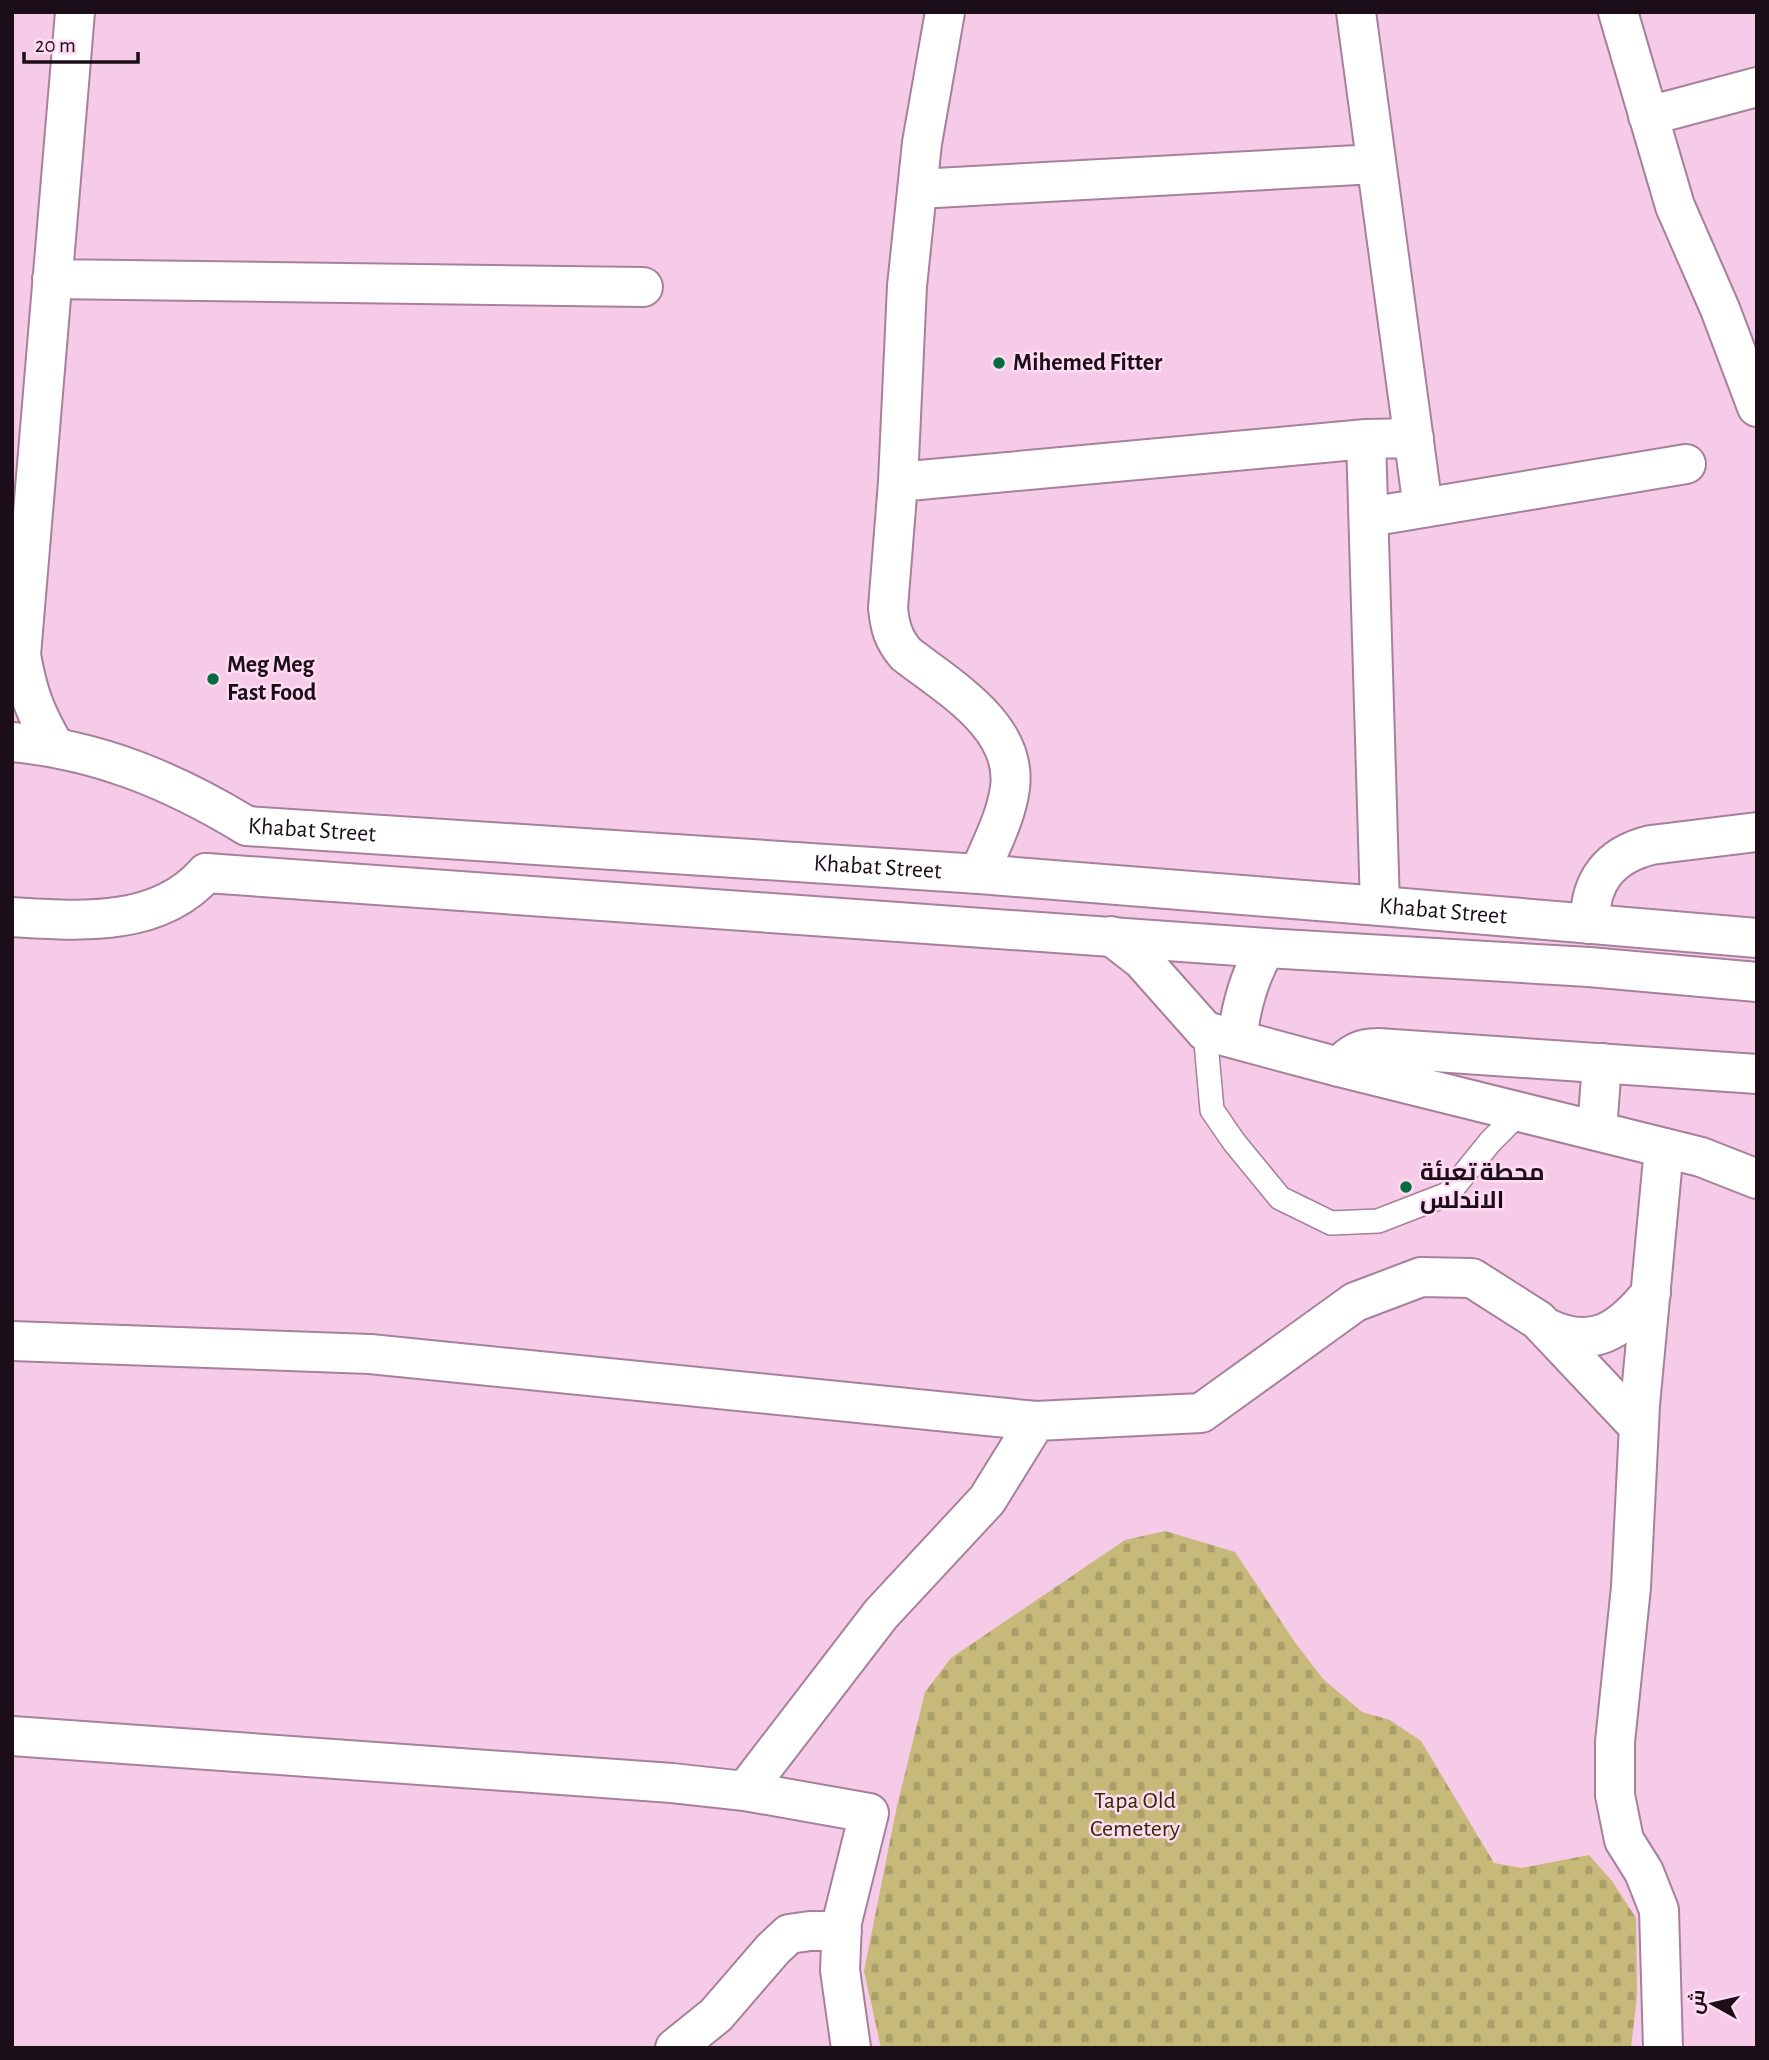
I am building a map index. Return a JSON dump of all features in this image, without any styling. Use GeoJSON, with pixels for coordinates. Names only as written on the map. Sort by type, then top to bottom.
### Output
{"type":"FeatureCollection","features":[{"type":"Feature","properties":{"kind":"street"},"geometry":{"type":"LineString","coordinates":[[55,747],[38,718],[27,688],[21,655],[75,12]]}},
{"type":"Feature","properties":{"kind":"street"},"geometry":{"type":"LineString","coordinates":[[945,12],[922,143],[907,286],[898,482],[888,608],[890,628],[896,643],[906,654],[981,713],[1005,750],[1010,788],[979,874]]}},
{"type":"Feature","properties":{"kind":"street"},"geometry":{"type":"LineString","coordinates":[[1356,12],[1423,508]]}},
{"type":"Feature","properties":{"kind":"street"},"geometry":{"type":"LineString","coordinates":[[1618,12],[1675,206],[1720,309],[1757,407]]}},
{"type":"Feature","properties":{"kind":"street"},"geometry":{"type":"LineString","coordinates":[[1648,117],[1757,87]]}},
{"type":"Feature","properties":{"kind":"street"},"geometry":{"type":"LineString","coordinates":[[918,189],[1376,164]]}},
{"type":"Feature","properties":{"kind":"street"},"geometry":{"type":"LineString","coordinates":[[52,279],[643,287]]}},
{"type":"Feature","properties":{"kind":"street"},"geometry":{"type":"LineString","coordinates":[[898,482],[1366,439],[1414,438]]}},
{"type":"Feature","properties":{"kind":"street"},"geometry":{"type":"LineString","coordinates":[[1366,439],[1380,906]]}},
{"type":"Feature","properties":{"kind":"street"},"geometry":{"type":"LineString","coordinates":[[1368,517],[1686,464]]}},
{"type":"Feature","properties":{"kind":"street","name":"Khabat Street"},"geometry":{"type":"LineString","coordinates":[[12,742],[55,747],[125,766],[174,785],[247,826],[979,874],[1757,939]]}},
{"type":"Feature","properties":{"kind":"street"},"geometry":{"type":"LineString","coordinates":[[1590,924],[1591,901],[1600,878],[1622,856],[1651,845],[1757,832]]}},
{"type":"Feature","properties":{"kind":"street","name":"Khabat Street"},"geometry":{"type":"LineString","coordinates":[[12,917],[100,920],[135,914],[181,897],[206,873],[1266,948],[1589,967],[1757,982]]}},
{"type":"Feature","properties":{"kind":"street"},"geometry":{"type":"LineString","coordinates":[[1111,936],[1142,960],[1221,1035],[1701,1157],[1757,1179]]}},
{"type":"Feature","properties":{"kind":"street"},"geometry":{"type":"LineString","coordinates":[[1221,1035],[1240,1013],[1254,969],[1266,948]]}},
{"type":"Feature","properties":{"kind":"street"},"geometry":{"type":"LineString","coordinates":[[1339,1067],[1353,1053],[1371,1048],[1757,1074]]}},
{"type":"Feature","properties":{"kind":"street"},"geometry":{"type":"LineString","coordinates":[[1597,1131],[1602,1063]]}},
{"type":"Feature","properties":{"kind":"street"},"geometry":{"type":"LineString","coordinates":[[1663,2048],[1660,1910],[1644,1872],[1624,1840],[1615,1795],[1615,1742],[1631,1587],[1639,1427],[1664,1148]]}},
{"type":"Feature","properties":{"kind":"street"},"geometry":{"type":"LineString","coordinates":[[12,1341],[370,1354],[1036,1420],[1201,1413],[1355,1302],[1421,1277],[1472,1278],[1538,1320],[1639,1427]]}},
{"type":"Feature","properties":{"kind":"street"},"geometry":{"type":"LineString","coordinates":[[1545,1327],[1559,1334],[1600,1335],[1621,1325],[1651,1293]]}},
{"type":"Feature","properties":{"kind":"street"},"geometry":{"type":"LineString","coordinates":[[745,1791],[881,1614],[987,1500],[1036,1420]]}},
{"type":"Feature","properties":{"kind":"street"},"geometry":{"type":"LineString","coordinates":[[12,1736],[672,1783],[745,1791],[869,1813],[842,1931],[840,1970],[851,2048]]}},
{"type":"Feature","properties":{"kind":"street"},"geometry":{"type":"LineString","coordinates":[[674,2048],[716,2015],[789,1934],[842,1931]]}},
{"type":"Feature","properties":{"kind":"lane"},"geometry":{"type":"LineString","coordinates":[[1221,1035],[1212,1111],[1280,1198],[1331,1223],[1378,1221],[1448,1194],[1490,1142],[1520,1112]]}},
{"type":"Feature","properties":{"kind":"green space","name":"Tapa Old Cemetery"},"geometry":{"type":"Polygon","coordinates":[[[1165,1531],[1235,1552],[1294,1641],[1323,1679],[1362,1712],[1390,1720],[1421,1741],[1494,1863],[1522,1868],[1589,1855],[1612,1881],[1636,1918],[1637,1996],[1631,2048],[881,2048],[864,1971],[897,1806],[925,1692],[951,1658],[1125,1540],[1165,1531]]]}},
{"type":"Feature","properties":{"kind":"place","name":"Mihemed Fitter"},"geometry":{"type":"Point","coordinates":[999,363]}},
{"type":"Feature","properties":{"kind":"place","name":"Meg Meg Fast Food"},"geometry":{"type":"Point","coordinates":[213,679]}},
{"type":"Feature","properties":{"kind":"place","name":"محطة تعبئة الاندلس"},"geometry":{"type":"Point","coordinates":[1406,1187]}}]}
